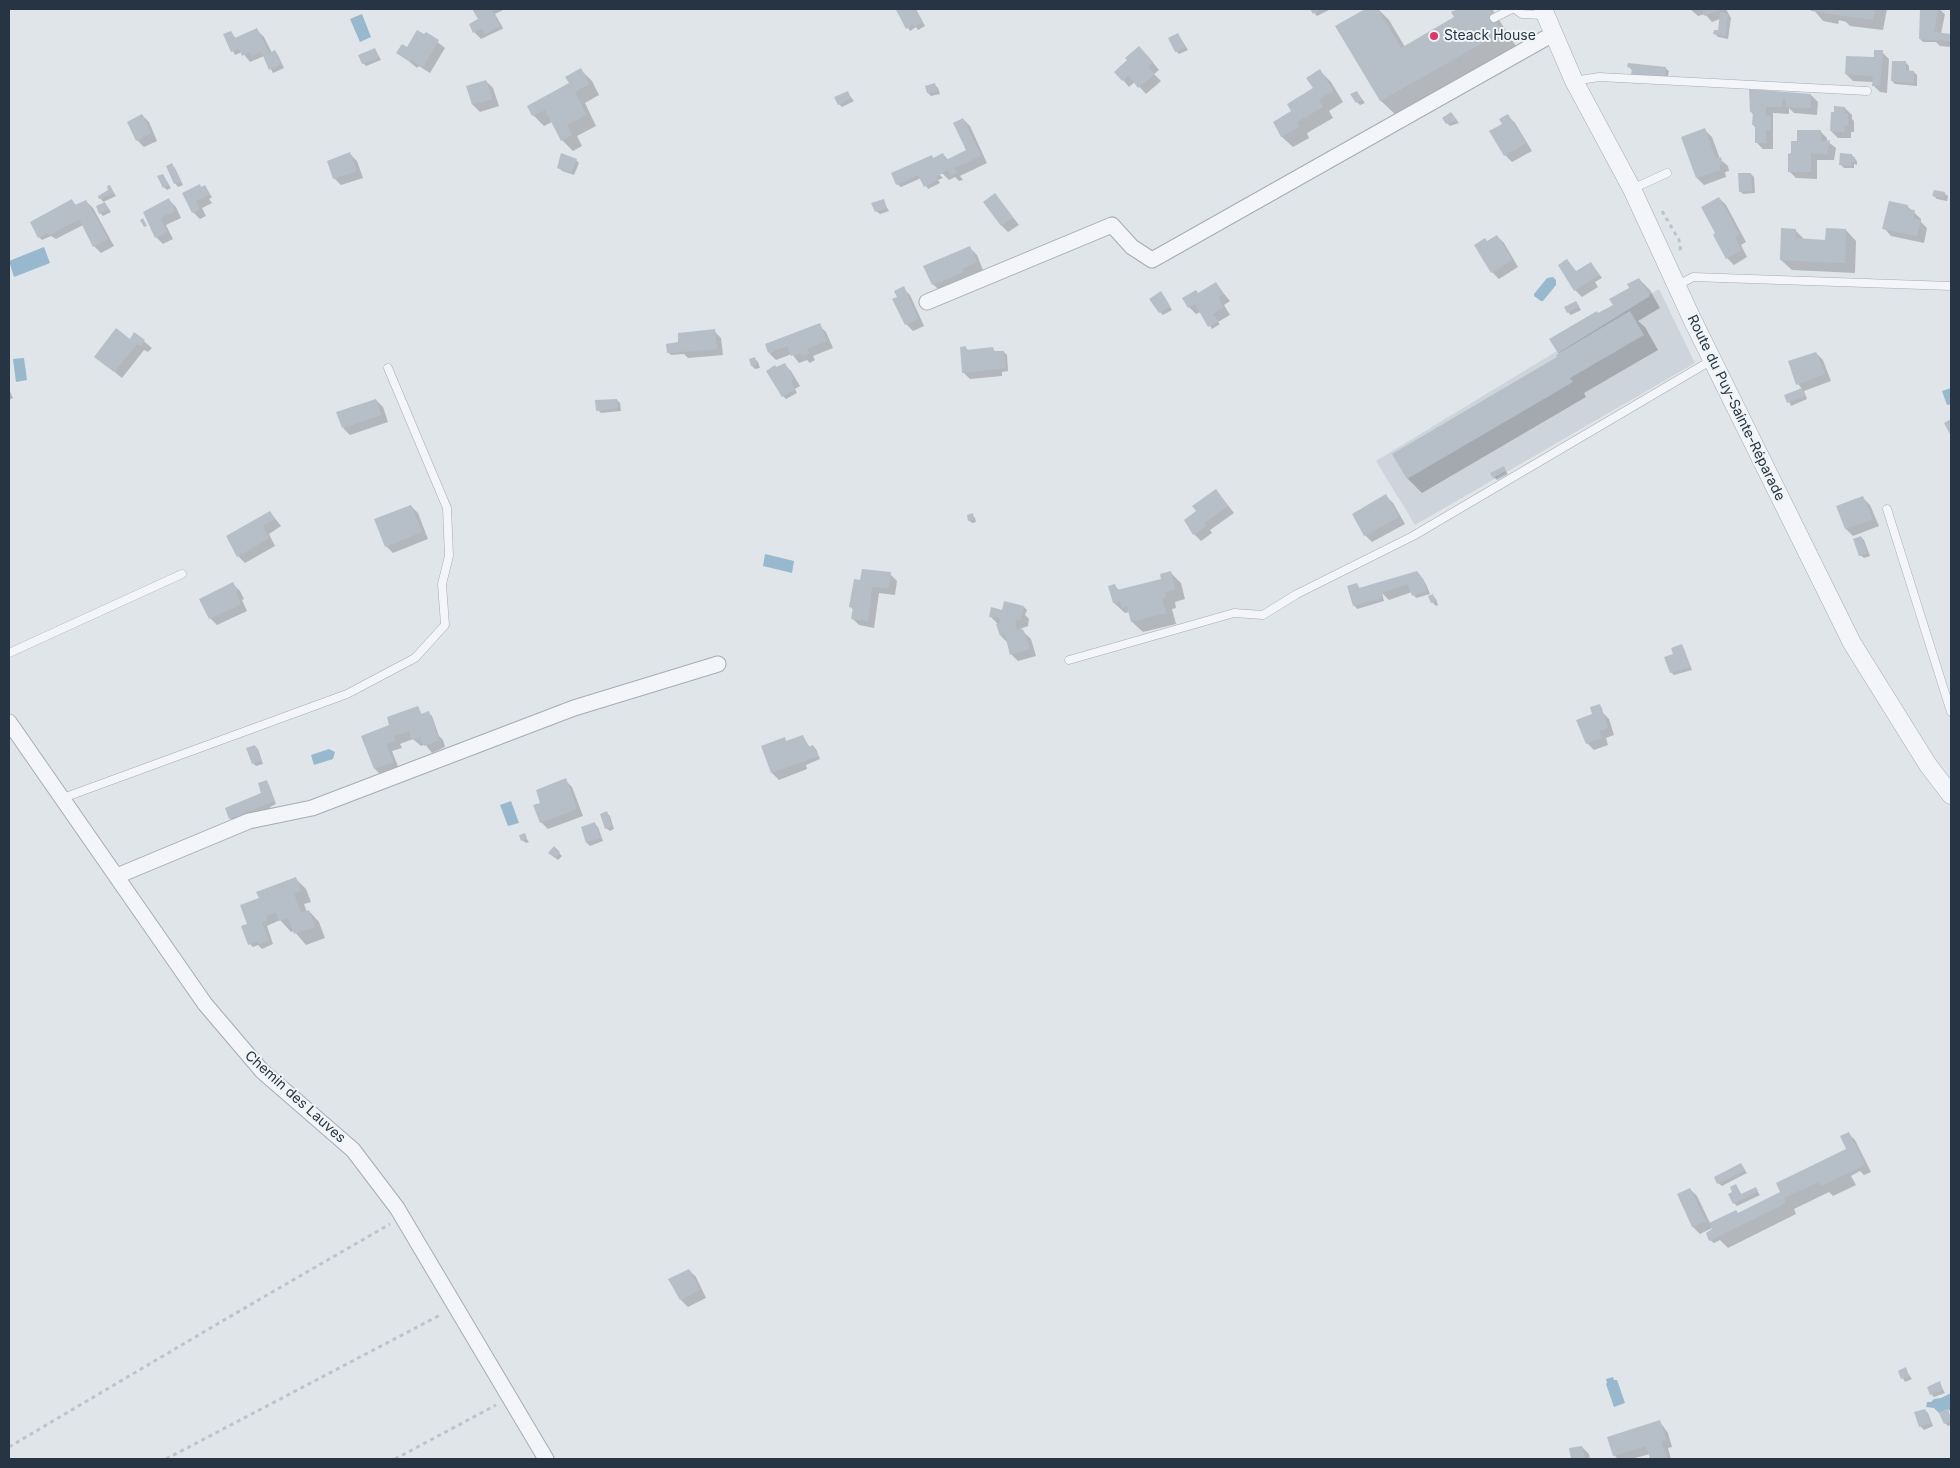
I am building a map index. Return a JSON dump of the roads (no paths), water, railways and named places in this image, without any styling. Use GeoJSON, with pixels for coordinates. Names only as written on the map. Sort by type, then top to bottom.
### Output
{"type":"FeatureCollection","features":[{"type":"Feature","properties":{"kind":"street","name":"Route du Puy-Sainte-Réparade"},"geometry":{"type":"LineString","coordinates":[[1544,12],[1574,81],[1632,189],[1676,286],[1852,643],[1928,765],[1951,795]]}},
{"type":"Feature","properties":{"kind":"street"},"geometry":{"type":"LineString","coordinates":[[927,302],[1112,225],[1132,247],[1152,260],[1553,34]]}},
{"type":"Feature","properties":{"kind":"street"},"geometry":{"type":"LineString","coordinates":[[117,876],[248,821],[312,808],[574,708],[718,664]]}},
{"type":"Feature","properties":{"kind":"street","name":"Chemin des Lauves"},"geometry":{"type":"LineString","coordinates":[[9,722],[205,1004],[262,1071],[353,1150],[402,1217],[546,1459]]}},
{"type":"Feature","properties":{"kind":"lane"},"geometry":{"type":"LineString","coordinates":[[1494,18],[1513,9],[1522,14],[1544,12]]}},
{"type":"Feature","properties":{"kind":"lane"},"geometry":{"type":"LineString","coordinates":[[1574,81],[1599,77],[1867,91]]}},
{"type":"Feature","properties":{"kind":"lane"},"geometry":{"type":"LineString","coordinates":[[1632,189],[1667,173]]}},
{"type":"Feature","properties":{"kind":"lane"},"geometry":{"type":"LineString","coordinates":[[1676,286],[1693,277],[1951,286]]}},
{"type":"Feature","properties":{"kind":"lane"},"geometry":{"type":"LineString","coordinates":[[1069,660],[1234,613],[1263,614],[1297,594],[1413,536],[1712,360]]}},
{"type":"Feature","properties":{"kind":"lane"},"geometry":{"type":"LineString","coordinates":[[63,798],[347,694],[415,658],[444,625],[442,584],[449,556],[447,508],[388,368]]}},
{"type":"Feature","properties":{"kind":"lane"},"geometry":{"type":"LineString","coordinates":[[1887,509],[1951,712]]}},
{"type":"Feature","properties":{"kind":"lane"},"geometry":{"type":"LineString","coordinates":[[9,653],[182,574]]}},
{"type":"Feature","properties":{"kind":"water"},"geometry":{"type":"Polygon","coordinates":[[[362,14],[371,37],[360,42],[350,19],[362,14]]]}},
{"type":"Feature","properties":{"kind":"water"},"geometry":{"type":"Polygon","coordinates":[[[44,247],[50,263],[14,277],[9,261],[44,247]]]}},
{"type":"Feature","properties":{"kind":"water"},"geometry":{"type":"Polygon","coordinates":[[[1553,277],[1556,280],[1556,285],[1543,301],[1534,296],[1547,278],[1553,277]]]}},
{"type":"Feature","properties":{"kind":"water"},"geometry":{"type":"Polygon","coordinates":[[[24,358],[27,380],[16,382],[13,359],[24,358]]]}},
{"type":"Feature","properties":{"kind":"water"},"geometry":{"type":"Polygon","coordinates":[[[1951,388],[1951,404],[1947,405],[1942,391],[1951,388]]]}},
{"type":"Feature","properties":{"kind":"water"},"geometry":{"type":"Polygon","coordinates":[[[765,554],[794,561],[792,573],[763,566],[765,554]]]}},
{"type":"Feature","properties":{"kind":"water"},"geometry":{"type":"Polygon","coordinates":[[[329,749],[335,752],[333,759],[314,765],[311,755],[329,749]]]}},
{"type":"Feature","properties":{"kind":"water"},"geometry":{"type":"Polygon","coordinates":[[[511,801],[519,823],[508,826],[500,805],[511,801]]]}},
{"type":"Feature","properties":{"kind":"water"},"geometry":{"type":"Polygon","coordinates":[[[1613,1377],[1614,1380],[1617,1380],[1625,1403],[1614,1407],[1606,1384],[1606,1379],[1613,1377]]]}},
{"type":"Feature","properties":{"kind":"water"},"geometry":{"type":"Polygon","coordinates":[[[1951,1393],[1951,1412],[1948,1409],[1939,1413],[1934,1408],[1926,1407],[1927,1402],[1951,1393]]]}},
{"type":"Feature","properties":{"kind":"place","name":"Steack House"},"geometry":{"type":"Point","coordinates":[1434,36]}}]}
